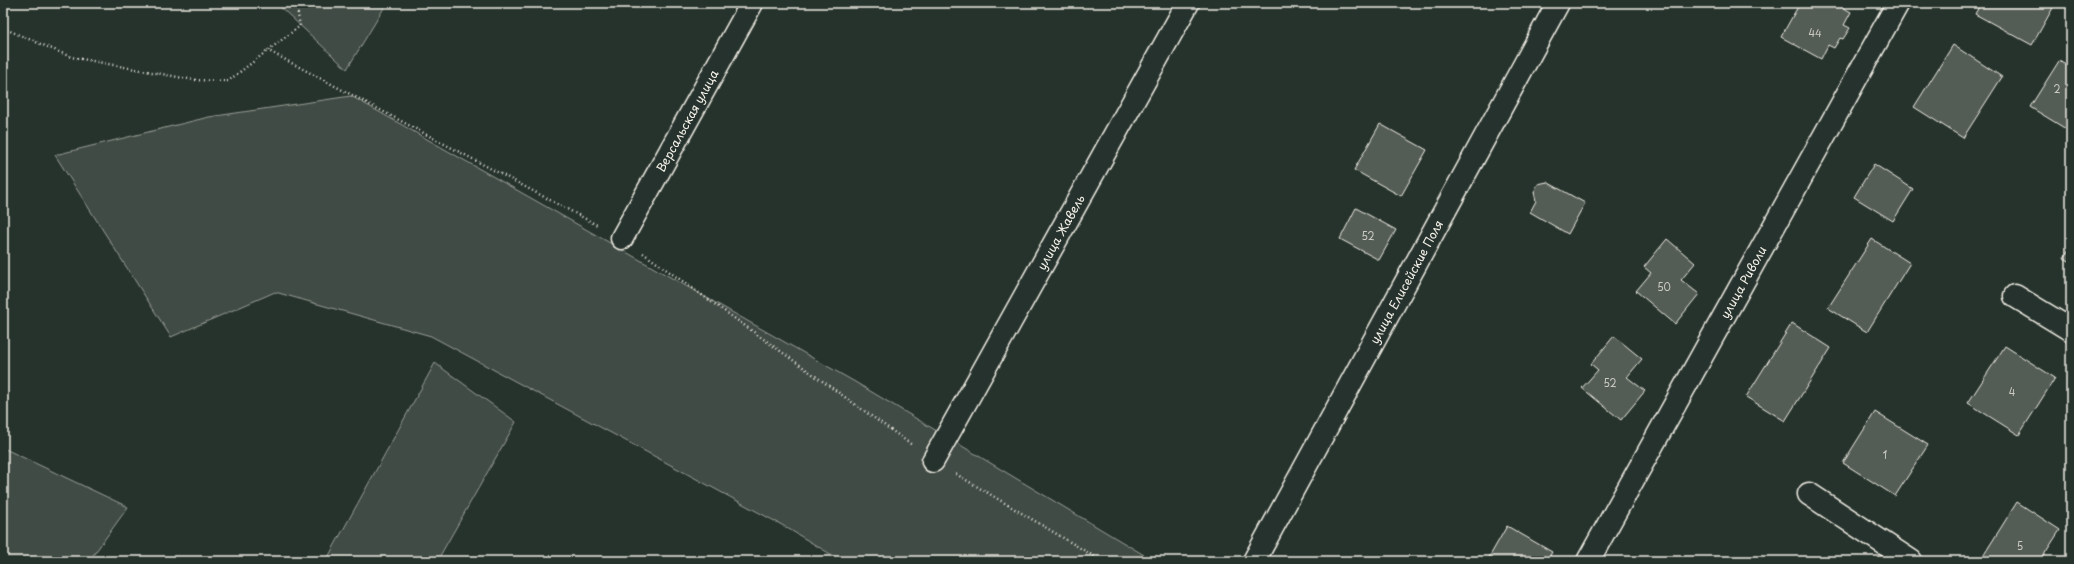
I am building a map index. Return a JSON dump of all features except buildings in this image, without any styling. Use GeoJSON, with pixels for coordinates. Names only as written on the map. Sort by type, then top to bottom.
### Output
{"type":"FeatureCollection","features":[{"type":"Feature","properties":{"kind":"street","name":"Версальская улица"},"geometry":{"type":"LineString","coordinates":[[622,238],[752,3]]}},
{"type":"Feature","properties":{"kind":"street","name":"улица Жавель"},"geometry":{"type":"LineString","coordinates":[[934,461],[1188,3]]}},
{"type":"Feature","properties":{"kind":"street","name":"улица Елисейские Поля"},"geometry":{"type":"LineString","coordinates":[[1254,561],[1558,3]]}},
{"type":"Feature","properties":{"kind":"street","name":"улица Риволи"},"geometry":{"type":"LineString","coordinates":[[1588,561],[1898,3]]}},
{"type":"Feature","properties":{"kind":"street"},"geometry":{"type":"LineString","coordinates":[[2015,296],[2071,330]]}},
{"type":"Feature","properties":{"kind":"street"},"geometry":{"type":"LineString","coordinates":[[1809,494],[1911,561]]}},
{"type":"Feature","properties":{"kind":"path"},"geometry":{"type":"LineString","coordinates":[[3,28],[71,57],[194,80],[228,81],[300,26],[296,3]]}},
{"type":"Feature","properties":{"kind":"path"},"geometry":{"type":"LineString","coordinates":[[268,50],[622,238],[934,461],[1102,561]]}},
{"type":"Feature","properties":{"kind":"shaded area"},"geometry":{"type":"Polygon","coordinates":[[[276,3],[387,3],[347,69],[276,3]]]}},
{"type":"Feature","properties":{"kind":"shaded area"},"geometry":{"type":"Polygon","coordinates":[[[351,96],[855,382],[1154,561],[842,561],[782,525],[431,336],[275,292],[171,337],[55,155],[209,117],[351,96]]]}},
{"type":"Feature","properties":{"kind":"shaded area"},"geometry":{"type":"Polygon","coordinates":[[[435,363],[516,422],[437,561],[326,561],[435,363]]]}},
{"type":"Feature","properties":{"kind":"shaded area"},"geometry":{"type":"Polygon","coordinates":[[[3,448],[128,507],[89,561],[3,561],[3,448]]]}}]}
